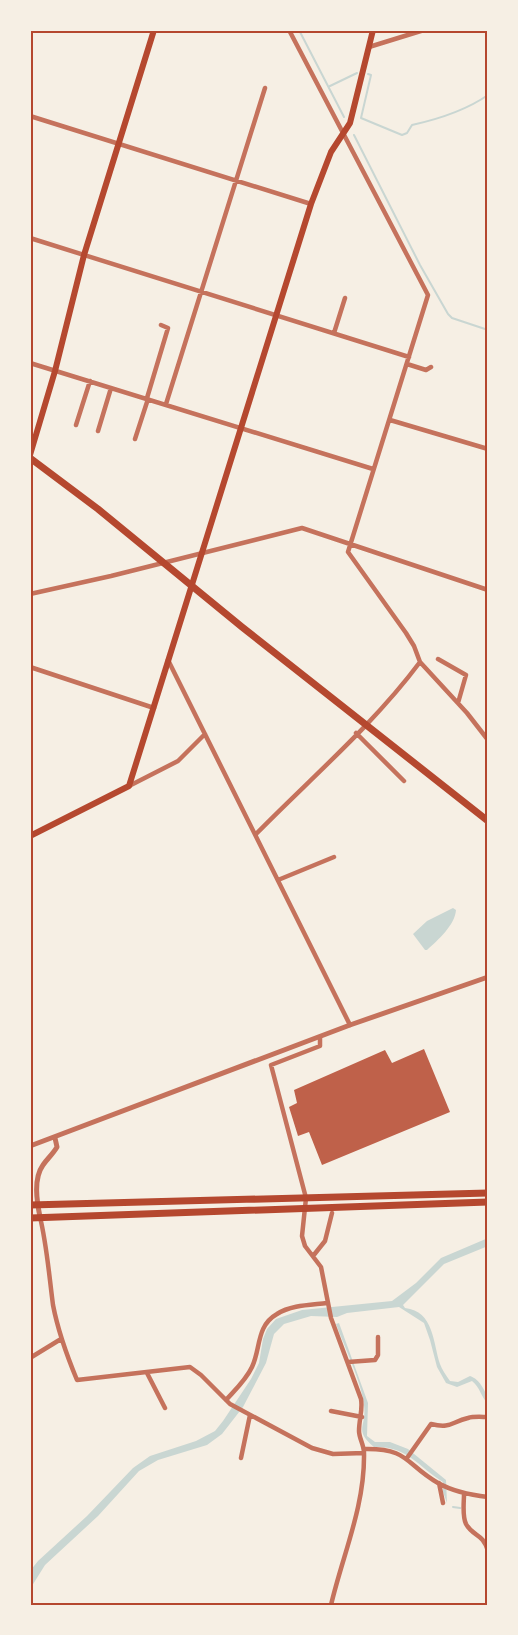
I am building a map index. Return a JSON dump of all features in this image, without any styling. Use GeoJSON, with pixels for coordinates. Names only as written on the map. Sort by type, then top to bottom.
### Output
{"type":"FeatureCollection","features":[{"type":"Feature","properties":{"kind":"main road"},"geometry":{"type":"LineString","coordinates":[[154,30],[84,255],[56,370],[30,456],[488,821]]}},
{"type":"Feature","properties":{"kind":"main road"},"geometry":{"type":"LineString","coordinates":[[30,836],[129,786],[311,204],[331,152],[350,123],[373,30]]}},
{"type":"Feature","properties":{"kind":"main road"},"geometry":{"type":"LineString","coordinates":[[34,1205],[488,1193]]}},
{"type":"Feature","properties":{"kind":"main road"},"geometry":{"type":"LineString","coordinates":[[30,1218],[488,1202]]}},
{"type":"Feature","properties":{"kind":"street"},"geometry":{"type":"LineString","coordinates":[[289,30],[428,295],[348,552],[406,633],[420,662],[458,702],[488,740]]}},
{"type":"Feature","properties":{"kind":"street"},"geometry":{"type":"LineString","coordinates":[[369,47],[424,30]]}},
{"type":"Feature","properties":{"kind":"street"},"geometry":{"type":"LineString","coordinates":[[166,404],[265,88]]}},
{"type":"Feature","properties":{"kind":"street"},"geometry":{"type":"LineString","coordinates":[[30,116],[311,204]]}},
{"type":"Feature","properties":{"kind":"street"},"geometry":{"type":"LineString","coordinates":[[30,238],[409,357]]}},
{"type":"Feature","properties":{"kind":"street"},"geometry":{"type":"LineString","coordinates":[[334,333],[345,298]]}},
{"type":"Feature","properties":{"kind":"street"},"geometry":{"type":"LineString","coordinates":[[135,439],[168,328],[161,325]]}},
{"type":"Feature","properties":{"kind":"street"},"geometry":{"type":"LineString","coordinates":[[30,363],[374,469]]}},
{"type":"Feature","properties":{"kind":"street"},"geometry":{"type":"LineString","coordinates":[[407,364],[426,370],[431,367]]}},
{"type":"Feature","properties":{"kind":"street"},"geometry":{"type":"LineString","coordinates":[[76,425],[90,381]]}},
{"type":"Feature","properties":{"kind":"street"},"geometry":{"type":"LineString","coordinates":[[98,431],[111,388]]}},
{"type":"Feature","properties":{"kind":"street"},"geometry":{"type":"LineString","coordinates":[[390,420],[488,449]]}},
{"type":"Feature","properties":{"kind":"street"},"geometry":{"type":"LineString","coordinates":[[30,594],[302,528],[488,590]]}},
{"type":"Feature","properties":{"kind":"street"},"geometry":{"type":"LineString","coordinates":[[438,658],[466,675],[458,702]]}},
{"type":"Feature","properties":{"kind":"street"},"geometry":{"type":"LineString","coordinates":[[168,660],[350,1025]]}},
{"type":"Feature","properties":{"kind":"street"},"geometry":{"type":"LineString","coordinates":[[256,834],[366,723],[420,662]]}},
{"type":"Feature","properties":{"kind":"street"},"geometry":{"type":"LineString","coordinates":[[30,667],[154,708]]}},
{"type":"Feature","properties":{"kind":"street"},"geometry":{"type":"LineString","coordinates":[[356,733],[404,781]]}},
{"type":"Feature","properties":{"kind":"street"},"geometry":{"type":"LineString","coordinates":[[129,786],[178,761],[205,734]]}},
{"type":"Feature","properties":{"kind":"street"},"geometry":{"type":"LineString","coordinates":[[278,880],[334,857]]}},
{"type":"Feature","properties":{"kind":"street"},"geometry":{"type":"LineString","coordinates":[[30,1146],[320,1036],[488,977]]}},
{"type":"Feature","properties":{"kind":"street"},"geometry":{"type":"LineString","coordinates":[[320,1036],[320,1046],[271,1065],[306,1198],[302,1236],[304,1246],[321,1267],[331,1318],[351,1362],[361,1399],[362,1417],[359,1431],[364,1451],[359,1508],[355,1529],[342,1562],[331,1605]]}},
{"type":"Feature","properties":{"kind":"street"},"geometry":{"type":"LineString","coordinates":[[55,1138],[57,1147],[52,1157],[43,1166],[38,1178],[34,1205],[40,1217],[48,1255],[54,1307],[61,1339],[77,1380],[190,1367],[228,1402],[243,1412],[312,1448],[333,1454],[383,1449],[396,1452],[407,1457],[443,1485],[464,1494],[488,1497]]}},
{"type":"Feature","properties":{"kind":"street"},"geometry":{"type":"LineString","coordinates":[[313,1256],[325,1241],[332,1213]]}},
{"type":"Feature","properties":{"kind":"street"},"geometry":{"type":"LineString","coordinates":[[228,1402],[250,1370],[260,1334],[268,1320],[284,1310],[327,1304]]}},
{"type":"Feature","properties":{"kind":"street"},"geometry":{"type":"LineString","coordinates":[[351,1362],[377,1358],[378,1337]]}},
{"type":"Feature","properties":{"kind":"street"},"geometry":{"type":"LineString","coordinates":[[30,1358],[61,1339]]}},
{"type":"Feature","properties":{"kind":"street"},"geometry":{"type":"LineString","coordinates":[[147,1373],[165,1408]]}},
{"type":"Feature","properties":{"kind":"street"},"geometry":{"type":"LineString","coordinates":[[158,1394],[166,1390]]}},
{"type":"Feature","properties":{"kind":"street"},"geometry":{"type":"LineString","coordinates":[[331,1411],[362,1417]]}},
{"type":"Feature","properties":{"kind":"street"},"geometry":{"type":"LineString","coordinates":[[241,1458],[250,1415]]}},
{"type":"Feature","properties":{"kind":"street"},"geometry":{"type":"LineString","coordinates":[[407,1457],[431,1424],[451,1426],[468,1418],[488,1416]]}},
{"type":"Feature","properties":{"kind":"street"},"geometry":{"type":"LineString","coordinates":[[443,1485],[443,1503]]}},
{"type":"Feature","properties":{"kind":"street"},"geometry":{"type":"LineString","coordinates":[[464,1494],[464,1509],[468,1527],[485,1541],[488,1551]]}},
{"type":"Feature","properties":{"kind":"shaded area"},"geometry":{"type":"Polygon","coordinates":[[[453,908],[456,910],[455,916],[449,927],[436,942],[425,950],[413,934],[427,921],[453,908]]]}},
{"type":"Feature","properties":{"kind":"shaded area"},"geometry":{"type":"Polygon","coordinates":[[[488,1238],[488,1246],[444,1264],[403,1305],[405,1308],[415,1310],[427,1322],[441,1366],[450,1381],[458,1382],[470,1376],[474,1378],[483,1387],[488,1404],[472,1381],[457,1387],[446,1383],[437,1367],[424,1323],[399,1307],[347,1313],[337,1317],[311,1316],[284,1324],[274,1334],[266,1363],[243,1407],[222,1434],[207,1445],[158,1460],[139,1471],[98,1516],[45,1565],[30,1589],[30,1571],[38,1561],[87,1516],[133,1468],[150,1456],[196,1441],[215,1431],[251,1379],[259,1363],[267,1329],[276,1319],[302,1310],[392,1301],[416,1283],[441,1258],[488,1238]]]}},
{"type":"Feature","properties":{"kind":"shaded area"},"geometry":{"type":"Polygon","coordinates":[[[339,1323],[368,1403],[367,1436],[375,1442],[390,1442],[408,1449],[446,1480],[447,1503],[443,1492],[443,1482],[404,1453],[374,1447],[364,1436],[362,1432],[363,1396],[336,1324],[339,1323]]]}},
{"type":"Feature","properties":{"kind":"building"},"geometry":{"type":"Polygon","coordinates":[[[424,1049],[450,1112],[322,1165],[309,1132],[298,1136],[289,1107],[297,1103],[294,1090],[385,1050],[392,1063],[424,1049]]]}},
{"type":"Feature","properties":{"kind":"waterway"},"geometry":{"type":"LineString","coordinates":[[299,30],[344,117]]}},
{"type":"Feature","properties":{"kind":"waterway"},"geometry":{"type":"LineString","coordinates":[[330,86],[357,73]]}},
{"type":"Feature","properties":{"kind":"waterway"},"geometry":{"type":"LineString","coordinates":[[368,74],[371,75],[361,118],[402,135],[407,133],[412,125],[452,114],[488,95]]}},
{"type":"Feature","properties":{"kind":"waterway"},"geometry":{"type":"LineString","coordinates":[[354,135],[420,265],[448,314],[452,318],[488,330]]}},
{"type":"Feature","properties":{"kind":"waterway"},"geometry":{"type":"LineString","coordinates":[[453,1507],[460,1508]]}}]}
